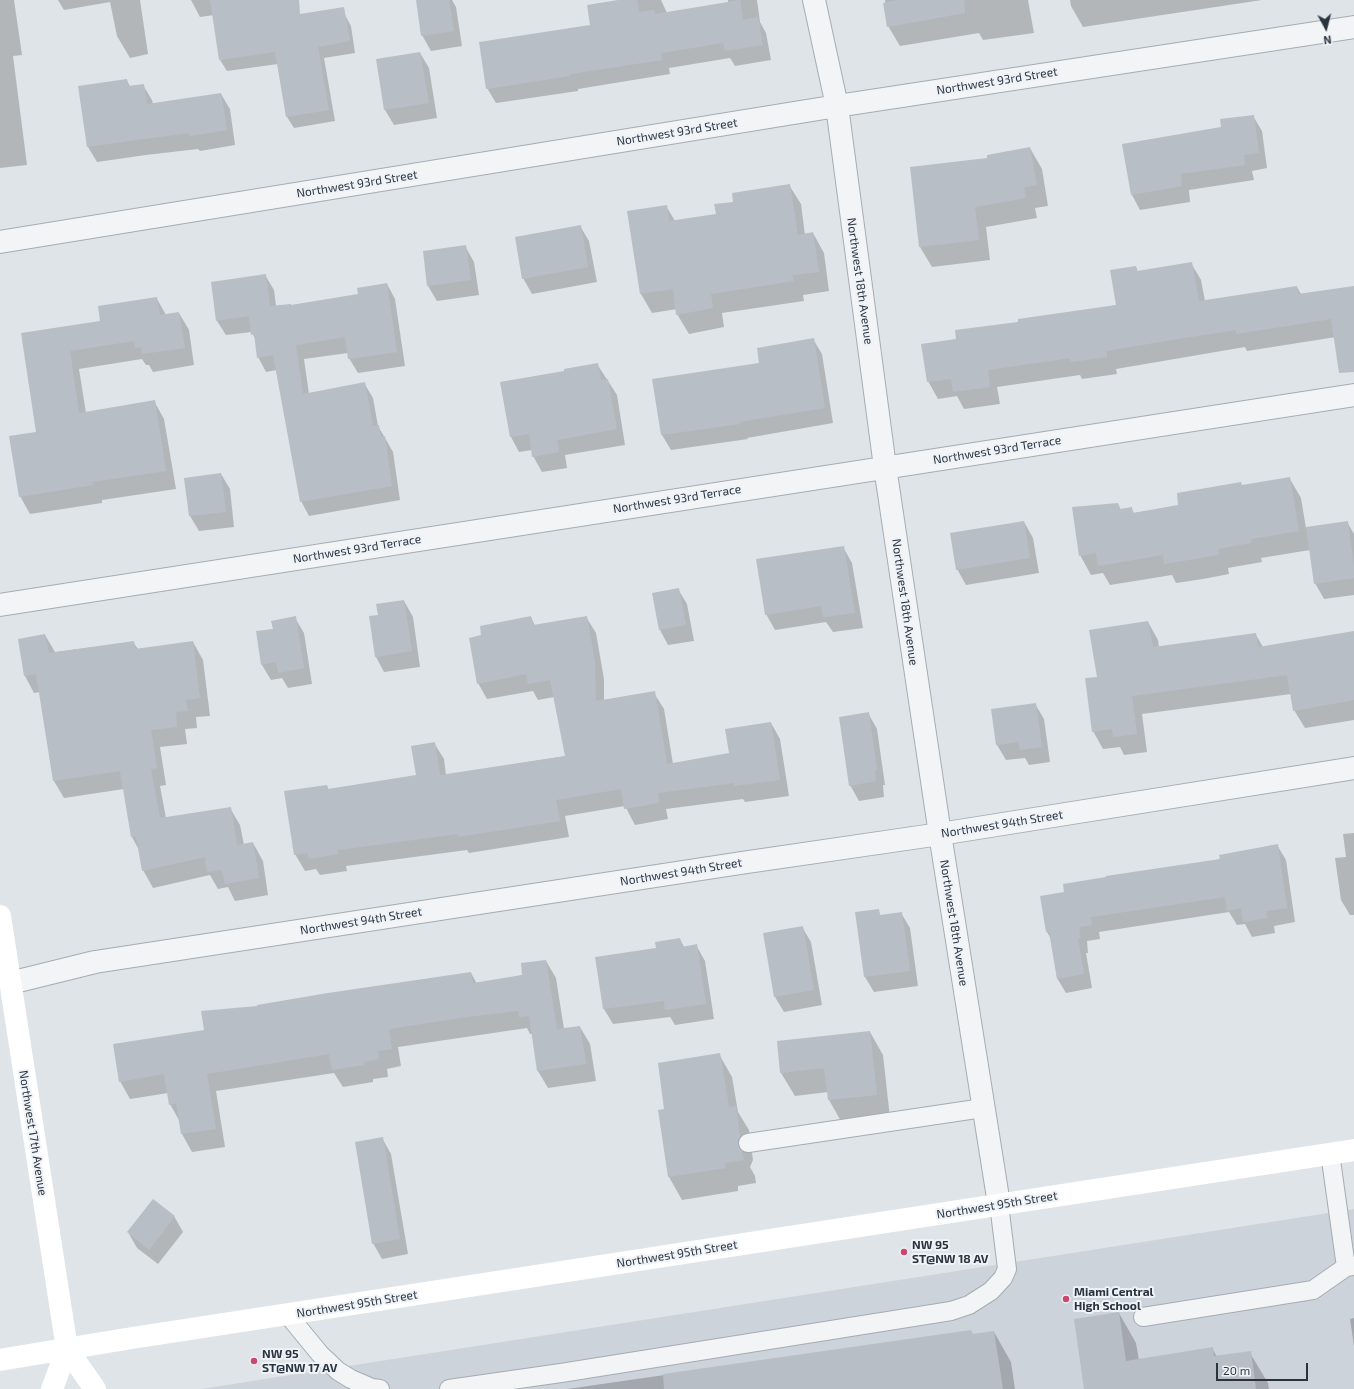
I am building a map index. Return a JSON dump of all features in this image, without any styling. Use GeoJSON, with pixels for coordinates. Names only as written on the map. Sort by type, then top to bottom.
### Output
{"type":"FeatureCollection","features":[{"type":"Feature","properties":{"kind":"main road","name":"Northwest 17th Avenue"},"geometry":{"type":"LineString","coordinates":[[0,916],[5,984],[67,1349],[95,1389]]}},
{"type":"Feature","properties":{"kind":"main road","name":"Northwest 95th Street"},"geometry":{"type":"LineString","coordinates":[[0,1360],[1354,1150]]}},
{"type":"Feature","properties":{"kind":"main road","name":"Northwest 17th Avenue"},"geometry":{"type":"LineString","coordinates":[[52,1389],[67,1349]]}},
{"type":"Feature","properties":{"kind":"street","name":"Northwest 18th Avenue"},"geometry":{"type":"LineString","coordinates":[[814,0],[837,106],[885,467],[940,834],[999,1204]]}},
{"type":"Feature","properties":{"kind":"street","name":"Northwest 93rd Street"},"geometry":{"type":"LineString","coordinates":[[0,242],[837,106],[1354,26]]}},
{"type":"Feature","properties":{"kind":"street","name":"Northwest 93rd Terrace"},"geometry":{"type":"LineString","coordinates":[[0,605],[1354,395]]}},
{"type":"Feature","properties":{"kind":"street","name":"Northwest 94th Street"},"geometry":{"type":"LineString","coordinates":[[5,984],[95,962],[940,834],[1354,768]]}},
{"type":"Feature","properties":{"kind":"lane"},"geometry":{"type":"LineString","coordinates":[[748,1143],[983,1108]]}},
{"type":"Feature","properties":{"kind":"lane"},"geometry":{"type":"LineString","coordinates":[[1142,1316],[1313,1290],[1350,1266],[1330,1153]]}},
{"type":"Feature","properties":{"kind":"lane"},"geometry":{"type":"LineString","coordinates":[[449,1389],[951,1311],[969,1306],[991,1290],[1003,1278],[1007,1269],[999,1204]]}},
{"type":"Feature","properties":{"kind":"lane"},"geometry":{"type":"LineString","coordinates":[[288,1315],[320,1354],[338,1371],[351,1379],[372,1388],[380,1389]]}},
{"type":"Feature","properties":{"kind":"shaded area","name":"Miami Central High School"},"geometry":{"type":"Polygon","coordinates":[[[1354,1209],[1354,1389],[201,1389],[1354,1209]]]}},
{"type":"Feature","properties":{"kind":"building"},"geometry":{"type":"Polygon","coordinates":[[[210,0],[299,0],[300,14],[344,7],[350,41],[318,47],[329,110],[286,117],[275,52],[219,60],[210,0]]]}},
{"type":"Feature","properties":{"kind":"building"},"geometry":{"type":"Polygon","coordinates":[[[416,0],[449,0],[454,31],[421,36],[416,0]]]}},
{"type":"Feature","properties":{"kind":"building"},"geometry":{"type":"Polygon","coordinates":[[[618,0],[637,0],[639,12],[654,10],[655,14],[740,0],[743,20],[758,17],[763,45],[725,51],[723,43],[661,53],[662,60],[486,89],[479,42],[590,25],[587,5],[618,0]]]}},
{"type":"Feature","properties":{"kind":"building"},"geometry":{"type":"Polygon","coordinates":[[[899,0],[964,0],[965,13],[887,27],[883,3],[899,0]]]}},
{"type":"Feature","properties":{"kind":"building"},"geometry":{"type":"Polygon","coordinates":[[[420,52],[429,103],[384,110],[376,59],[420,52]]]}},
{"type":"Feature","properties":{"kind":"building"},"geometry":{"type":"Polygon","coordinates":[[[127,79],[128,86],[144,84],[147,104],[221,93],[227,130],[190,136],[189,133],[87,147],[78,86],[127,79]]]}},
{"type":"Feature","properties":{"kind":"building"},"geometry":{"type":"Polygon","coordinates":[[[1254,115],[1259,153],[1244,155],[1245,165],[1181,174],[1182,186],[1131,195],[1122,144],[1221,127],[1220,119],[1254,115]]]}},
{"type":"Feature","properties":{"kind":"building"},"geometry":{"type":"Polygon","coordinates":[[[1030,147],[1037,185],[1024,187],[1026,198],[975,207],[979,240],[919,247],[910,167],[987,158],[987,155],[1030,147]]]}},
{"type":"Feature","properties":{"kind":"building"},"geometry":{"type":"Polygon","coordinates":[[[790,184],[798,235],[813,232],[819,272],[792,275],[794,281],[711,294],[713,308],[676,315],[673,289],[640,294],[627,211],[667,205],[669,221],[716,214],[714,204],[733,202],[732,193],[790,184]]]}},
{"type":"Feature","properties":{"kind":"building"},"geometry":{"type":"Polygon","coordinates":[[[581,225],[588,267],[522,279],[515,237],[581,225]]]}},
{"type":"Feature","properties":{"kind":"building"},"geometry":{"type":"Polygon","coordinates":[[[466,245],[471,280],[427,286],[423,251],[466,245]]]}},
{"type":"Feature","properties":{"kind":"building"},"geometry":{"type":"Polygon","coordinates":[[[1192,262],[1199,301],[1297,286],[1298,294],[1354,286],[1354,372],[1339,373],[1331,319],[1236,334],[1236,330],[1171,340],[1107,351],[1107,357],[1071,362],[1070,358],[988,370],[990,387],[953,392],[951,379],[927,382],[921,344],[956,339],[955,330],[1018,322],[1018,319],[1116,305],[1110,270],[1136,266],[1137,271],[1192,262]]]}},
{"type":"Feature","properties":{"kind":"building"},"geometry":{"type":"Polygon","coordinates":[[[266,274],[270,306],[291,305],[358,294],[357,288],[387,283],[397,352],[348,359],[345,337],[296,345],[303,394],[365,382],[373,426],[379,425],[381,437],[385,436],[392,486],[300,502],[273,355],[257,358],[254,334],[251,335],[249,316],[216,321],[211,282],[266,274]]]}},
{"type":"Feature","properties":{"kind":"building"},"geometry":{"type":"Polygon","coordinates":[[[157,297],[160,315],[179,312],[185,348],[142,354],[141,347],[135,348],[134,341],[70,351],[79,413],[155,400],[166,471],[92,482],[93,485],[19,497],[9,436],[36,432],[21,333],[100,321],[98,306],[157,297]]]}},
{"type":"Feature","properties":{"kind":"building"},"geometry":{"type":"Polygon","coordinates":[[[814,338],[825,408],[739,422],[740,424],[661,435],[652,379],[759,363],[757,348],[814,338]]]}},
{"type":"Feature","properties":{"kind":"building"},"geometry":{"type":"Polygon","coordinates":[[[598,363],[601,380],[608,379],[617,429],[557,440],[559,452],[532,457],[529,434],[510,437],[500,382],[564,371],[564,369],[598,363]]]}},
{"type":"Feature","properties":{"kind":"building"},"geometry":{"type":"Polygon","coordinates":[[[221,473],[226,512],[189,516],[184,478],[221,473]]]}},
{"type":"Feature","properties":{"kind":"building"},"geometry":{"type":"Polygon","coordinates":[[[1290,477],[1299,531],[1251,539],[1251,543],[1218,549],[1219,555],[1164,564],[1163,555],[1098,566],[1096,553],[1079,556],[1072,507],[1118,503],[1120,509],[1132,507],[1133,513],[1178,505],[1177,493],[1241,482],[1242,485],[1290,477]]]}},
{"type":"Feature","properties":{"kind":"building"},"geometry":{"type":"Polygon","coordinates":[[[1024,521],[1030,558],[956,570],[950,533],[1024,521]]]}},
{"type":"Feature","properties":{"kind":"building"},"geometry":{"type":"Polygon","coordinates":[[[1348,521],[1354,578],[1314,584],[1306,527],[1348,521]]]}},
{"type":"Feature","properties":{"kind":"building"},"geometry":{"type":"Polygon","coordinates":[[[844,546],[855,613],[823,617],[821,606],[765,615],[756,559],[844,546]]]}},
{"type":"Feature","properties":{"kind":"building"},"geometry":{"type":"Polygon","coordinates":[[[679,588],[686,625],[659,630],[652,593],[679,588]]]}},
{"type":"Feature","properties":{"kind":"building"},"geometry":{"type":"Polygon","coordinates":[[[404,600],[412,651],[375,657],[369,616],[378,615],[376,604],[404,600]]]}},
{"type":"Feature","properties":{"kind":"building"},"geometry":{"type":"Polygon","coordinates":[[[296,616],[304,668],[278,673],[276,662],[261,665],[256,631],[273,629],[271,621],[296,616]]]}},
{"type":"Feature","properties":{"kind":"building"},"geometry":{"type":"Polygon","coordinates":[[[531,616],[533,625],[587,616],[595,662],[596,701],[655,691],[667,764],[729,753],[725,729],[771,722],[780,780],[734,786],[734,783],[658,793],[659,803],[624,809],[621,789],[556,800],[560,821],[458,837],[458,834],[338,850],[338,854],[309,859],[308,853],[294,855],[284,791],[327,785],[328,789],[416,775],[411,746],[435,742],[440,775],[565,756],[550,680],[528,684],[526,674],[477,684],[469,638],[481,635],[480,626],[531,616]]]}},
{"type":"Feature","properties":{"kind":"building"},"geometry":{"type":"Polygon","coordinates":[[[1148,621],[1153,647],[1256,633],[1258,647],[1354,631],[1354,700],[1293,711],[1287,675],[1132,696],[1137,734],[1113,737],[1112,729],[1092,732],[1085,678],[1097,677],[1089,630],[1148,621]]]}},
{"type":"Feature","properties":{"kind":"building"},"geometry":{"type":"Polygon","coordinates":[[[45,634],[49,653],[134,641],[135,649],[193,641],[200,698],[186,700],[188,711],[176,712],[177,727],[151,730],[157,768],[151,769],[160,818],[231,807],[237,845],[253,842],[259,878],[225,884],[222,870],[207,872],[205,857],[142,871],[136,837],[131,837],[120,771],[53,781],[36,674],[24,676],[18,639],[45,634]]]}},
{"type":"Feature","properties":{"kind":"building"},"geometry":{"type":"Polygon","coordinates":[[[1036,703],[1042,747],[1020,750],[1018,742],[996,745],[991,709],[1036,703]]]}},
{"type":"Feature","properties":{"kind":"building"},"geometry":{"type":"Polygon","coordinates":[[[869,712],[877,770],[875,770],[876,781],[849,786],[839,717],[869,712]]]}},
{"type":"Feature","properties":{"kind":"building"},"geometry":{"type":"Polygon","coordinates":[[[1278,844],[1287,908],[1266,911],[1267,918],[1243,922],[1241,908],[1227,911],[1225,897],[1091,917],[1092,925],[1079,927],[1080,938],[1078,939],[1084,974],[1057,979],[1049,932],[1046,932],[1040,896],[1064,892],[1063,884],[1220,859],[1219,855],[1278,844]]]}},
{"type":"Feature","properties":{"kind":"building"},"geometry":{"type":"Polygon","coordinates":[[[879,909],[880,915],[902,912],[910,971],[864,977],[855,912],[879,909]]]}},
{"type":"Feature","properties":{"kind":"building"},"geometry":{"type":"Polygon","coordinates":[[[803,926],[814,990],[774,997],[763,933],[803,926]]]}},
{"type":"Feature","properties":{"kind":"building"},"geometry":{"type":"Polygon","coordinates":[[[680,938],[682,947],[697,944],[706,1004],[665,1010],[664,1001],[603,1009],[595,957],[656,948],[655,942],[680,938]]]}},
{"type":"Feature","properties":{"kind":"building"},"geometry":{"type":"Polygon","coordinates":[[[546,960],[557,1029],[580,1026],[586,1064],[537,1071],[529,1016],[519,1017],[518,1011],[466,1017],[389,1029],[392,1049],[378,1051],[379,1059],[363,1062],[364,1065],[332,1070],[329,1054],[207,1074],[216,1129],[181,1134],[176,1103],[169,1105],[164,1074],[119,1082],[113,1044],[204,1030],[201,1011],[257,1006],[328,993],[471,972],[473,983],[522,975],[521,963],[546,960]]]}},
{"type":"Feature","properties":{"kind":"building"},"geometry":{"type":"Polygon","coordinates":[[[870,1031],[877,1095],[828,1100],[824,1068],[780,1073],[777,1041],[870,1031]]]}},
{"type":"Feature","properties":{"kind":"building"},"geometry":{"type":"Polygon","coordinates":[[[720,1053],[729,1107],[736,1106],[740,1136],[738,1144],[744,1160],[725,1163],[726,1168],[668,1177],[658,1110],[664,1109],[658,1063],[720,1053]]]}},
{"type":"Feature","properties":{"kind":"building"},"geometry":{"type":"Polygon","coordinates":[[[383,1137],[400,1239],[372,1244],[355,1142],[383,1137]]]}},
{"type":"Feature","properties":{"kind":"building"},"geometry":{"type":"Polygon","coordinates":[[[153,1199],[175,1216],[149,1250],[127,1232],[153,1199]]]}},
{"type":"Feature","properties":{"kind":"building"},"geometry":{"type":"Polygon","coordinates":[[[1119,1312],[1126,1361],[1213,1347],[1214,1356],[1251,1351],[1256,1389],[1084,1389],[1074,1319],[1119,1312]]]}},
{"type":"Feature","properties":{"kind":"building"},"geometry":{"type":"Polygon","coordinates":[[[971,1330],[972,1334],[994,1331],[1003,1389],[664,1389],[663,1374],[971,1330]]]}},
{"type":"Feature","properties":{"kind":"place","name":"NW 95 ST@NW 18 AV"},"geometry":{"type":"Point","coordinates":[904,1252]}},
{"type":"Feature","properties":{"kind":"place","name":"Miami Central High School"},"geometry":{"type":"Point","coordinates":[1066,1299]}},
{"type":"Feature","properties":{"kind":"place","name":"NW 95 ST@NW 17 AV"},"geometry":{"type":"Point","coordinates":[254,1361]}}]}
